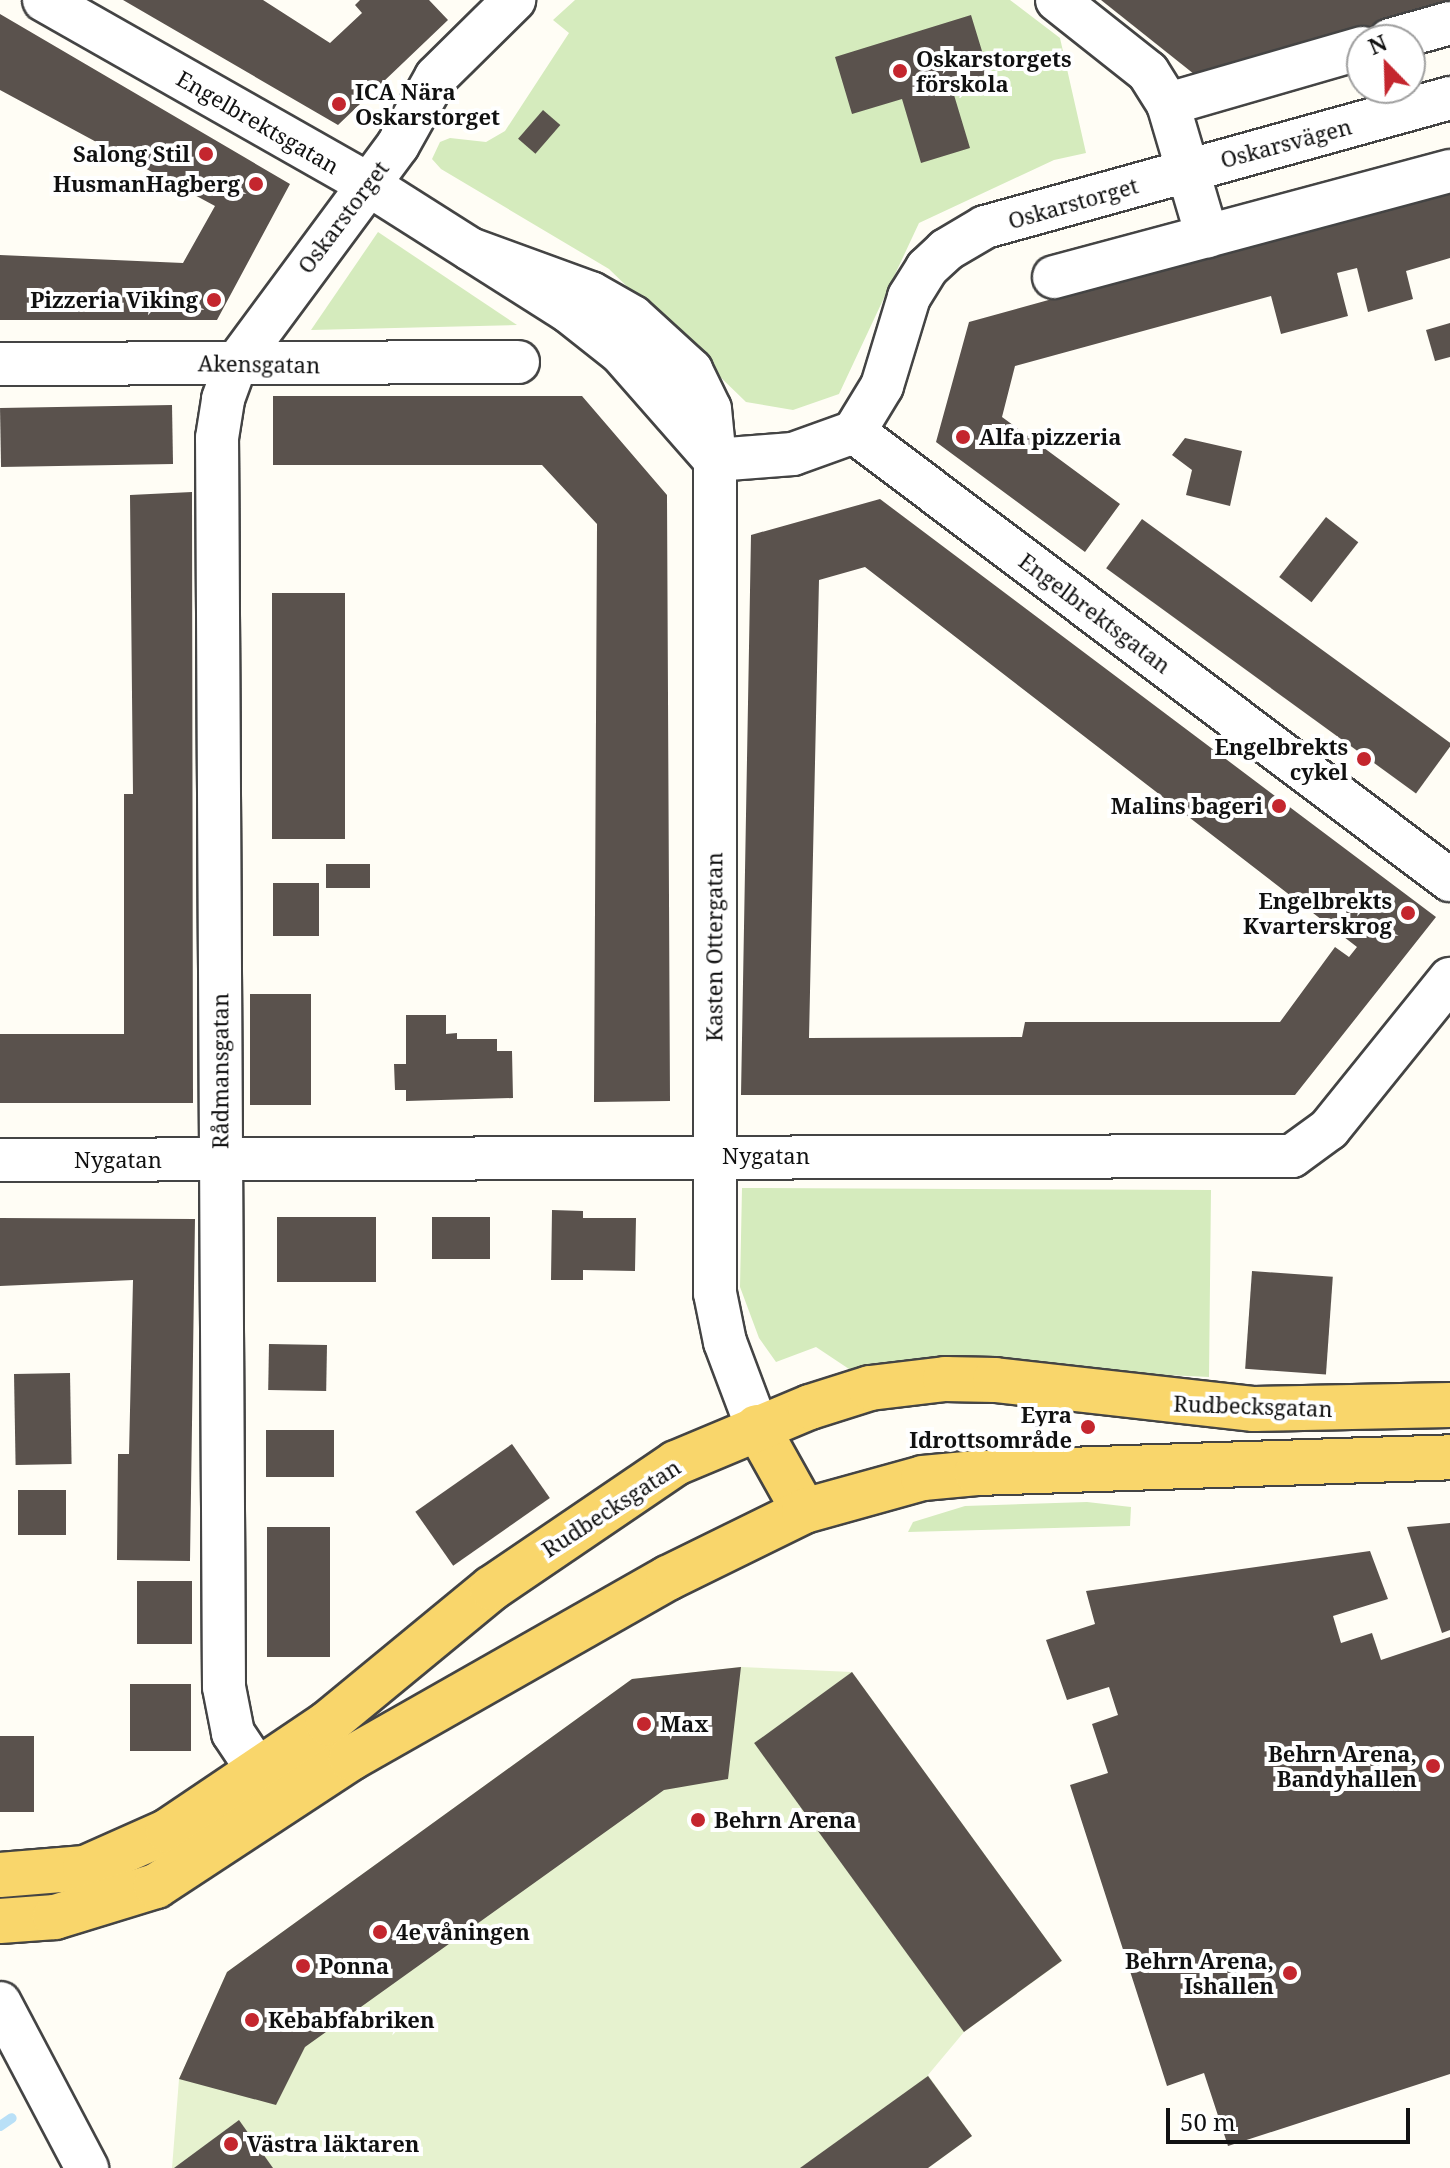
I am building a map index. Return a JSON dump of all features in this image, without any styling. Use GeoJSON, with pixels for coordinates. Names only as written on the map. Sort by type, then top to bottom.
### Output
{"type":"FeatureCollection","features":[{"type":"Feature","properties":{"kind":"main road","name":"Rudbecksgatan"},"geometry":{"type":"LineString","coordinates":[[0,1875],[85,1868],[125,1854],[259,1772],[339,1714],[492,1588],[676,1463],[757,1427],[870,1388],[945,1379],[1041,1384],[1254,1409],[1450,1405]]}},
{"type":"Feature","properties":{"kind":"main road"},"geometry":{"type":"LineString","coordinates":[[757,1427],[804,1511]]}},
{"type":"Feature","properties":{"kind":"main road"},"geometry":{"type":"LineString","coordinates":[[0,1921],[55,1917],[156,1886],[364,1750],[668,1578],[804,1511],[923,1478],[977,1473],[1450,1457]]}},
{"type":"Feature","properties":{"kind":"street","name":"Engelbrektsgatan"},"geometry":{"type":"LineString","coordinates":[[44,0],[366,183],[568,311],[620,352],[715,460]]}},
{"type":"Feature","properties":{"kind":"street","name":"Oskarstorget"},"geometry":{"type":"LineString","coordinates":[[236,364],[366,183],[398,145],[436,77],[514,0]]}},
{"type":"Feature","properties":{"kind":"street"},"geometry":{"type":"LineString","coordinates":[[1057,0],[1148,72],[1168,104],[1207,236]]}},
{"type":"Feature","properties":{"kind":"street"},"geometry":{"type":"LineString","coordinates":[[1426,30],[1450,23]]}},
{"type":"Feature","properties":{"kind":"street"},"geometry":{"type":"LineString","coordinates":[[1168,104],[1346,53]]}},
{"type":"Feature","properties":{"kind":"street","name":"Oskarsvägen"},"geometry":{"type":"LineString","coordinates":[[1188,170],[1450,98]]}},
{"type":"Feature","properties":{"kind":"street","name":"Oskarstorget"},"geometry":{"type":"LineString","coordinates":[[854,432],[882,386],[909,297],[946,250],[985,227],[1188,170]]}},
{"type":"Feature","properties":{"kind":"street"},"geometry":{"type":"LineString","coordinates":[[1054,277],[1450,171]]}},
{"type":"Feature","properties":{"kind":"street","name":"Akensgatan"},"geometry":{"type":"LineString","coordinates":[[0,364],[518,362]]}},
{"type":"Feature","properties":{"kind":"street","name":"Rådmansgatan"},"geometry":{"type":"LineString","coordinates":[[236,364],[223,399],[217,438],[224,1687],[233,1733],[259,1772]]}},
{"type":"Feature","properties":{"kind":"street","name":"Engelbrektsgatan"},"geometry":{"type":"LineString","coordinates":[[854,432],[1450,880]]}},
{"type":"Feature","properties":{"kind":"street"},"geometry":{"type":"LineString","coordinates":[[715,460],[793,454],[854,432]]}},
{"type":"Feature","properties":{"kind":"street","name":"Kasten Ottergatan"},"geometry":{"type":"LineString","coordinates":[[715,460],[715,1293],[725,1342],[757,1427]]}},
{"type":"Feature","properties":{"kind":"street","name":"Nygatan"},"geometry":{"type":"LineString","coordinates":[[0,1160],[1292,1156],[1329,1129],[1450,979]]}},
{"type":"Feature","properties":{"kind":"street"},"geometry":{"type":"LineString","coordinates":[[0,2003],[87,2168]]}},
{"type":"Feature","properties":{"kind":"green space"},"geometry":{"type":"Polygon","coordinates":[[[575,0],[1010,0],[1060,38],[1086,153],[1054,160],[919,223],[839,394],[793,410],[746,402],[609,269],[441,169],[432,159],[440,142],[450,138],[486,142],[505,131],[569,33],[553,20],[575,0]]]}},
{"type":"Feature","properties":{"kind":"green space"},"geometry":{"type":"Polygon","coordinates":[[[378,232],[517,325],[311,330],[378,232]]]}},
{"type":"Feature","properties":{"kind":"green space"},"geometry":{"type":"Polygon","coordinates":[[[742,1188],[1211,1190],[1209,1377],[927,1364],[858,1375],[816,1347],[776,1362],[759,1338],[740,1287],[742,1188]]]}},
{"type":"Feature","properties":{"kind":"green space"},"geometry":{"type":"Polygon","coordinates":[[[1087,1502],[1131,1507],[1130,1526],[908,1532],[913,1522],[965,1506],[1087,1502]]]}},
{"type":"Feature","properties":{"kind":"green space","name":"Behrn Arena"},"geometry":{"type":"Polygon","coordinates":[[[741,1667],[852,1672],[1062,1961],[964,2032],[928,2075],[972,2136],[928,2168],[172,2168],[179,2079],[227,1972],[632,1679],[741,1667]]]}},
{"type":"Feature","properties":{"kind":"building"},"geometry":{"type":"Polygon","coordinates":[[[123,0],[263,0],[330,43],[362,13],[355,5],[360,0],[429,0],[448,20],[338,125],[123,0]]]}},
{"type":"Feature","properties":{"kind":"building"},"geometry":{"type":"Polygon","coordinates":[[[1101,0],[1450,0],[1450,8],[1393,24],[1346,24],[1346,37],[1199,78],[1101,0]]]}},
{"type":"Feature","properties":{"kind":"building"},"geometry":{"type":"Polygon","coordinates":[[[0,14],[290,184],[217,320],[0,320],[0,255],[183,263],[215,206],[0,90],[0,14]]]}},
{"type":"Feature","properties":{"kind":"building"},"geometry":{"type":"Polygon","coordinates":[[[971,15],[989,74],[951,85],[970,148],[921,163],[902,99],[852,114],[835,57],[971,15]]]}},
{"type":"Feature","properties":{"kind":"building"},"geometry":{"type":"Polygon","coordinates":[[[543,110],[560,125],[535,154],[518,139],[543,110]]]}},
{"type":"Feature","properties":{"kind":"building"},"geometry":{"type":"Polygon","coordinates":[[[1450,189],[1450,258],[1406,271],[1413,299],[1368,312],[1357,268],[1337,273],[1348,316],[1281,334],[1271,296],[1015,366],[1002,417],[1120,504],[1085,552],[936,442],[969,322],[1450,189]]]}},
{"type":"Feature","properties":{"kind":"building"},"geometry":{"type":"Polygon","coordinates":[[[1450,323],[1450,357],[1435,361],[1426,330],[1450,323]]]}},
{"type":"Feature","properties":{"kind":"building"},"geometry":{"type":"Polygon","coordinates":[[[273,396],[582,396],[667,495],[670,1101],[594,1102],[597,524],[542,465],[273,465],[273,396]]]}},
{"type":"Feature","properties":{"kind":"building"},"geometry":{"type":"Polygon","coordinates":[[[172,405],[173,464],[1,467],[0,408],[172,405]]]}},
{"type":"Feature","properties":{"kind":"building"},"geometry":{"type":"Polygon","coordinates":[[[1185,438],[1242,451],[1230,506],[1186,495],[1192,470],[1172,455],[1185,438]]]}},
{"type":"Feature","properties":{"kind":"building"},"geometry":{"type":"Polygon","coordinates":[[[192,492],[193,1103],[0,1103],[0,1034],[124,1034],[124,794],[133,794],[130,495],[192,492]]]}},
{"type":"Feature","properties":{"kind":"building"},"geometry":{"type":"Polygon","coordinates":[[[880,499],[1436,917],[1295,1095],[741,1095],[751,535],[880,499]],[[865,567],[819,580],[809,1038],[1022,1037],[1025,1022],[1280,1022],[1335,947],[1349,957],[1357,947],[865,567]]]}},
{"type":"Feature","properties":{"kind":"building"},"geometry":{"type":"Polygon","coordinates":[[[1326,517],[1358,542],[1312,602],[1279,577],[1326,517]]]}},
{"type":"Feature","properties":{"kind":"building"},"geometry":{"type":"Polygon","coordinates":[[[1142,519],[1450,743],[1416,793],[1106,568],[1142,519]]]}},
{"type":"Feature","properties":{"kind":"building"},"geometry":{"type":"Polygon","coordinates":[[[272,593],[345,593],[345,839],[272,839],[272,593]]]}},
{"type":"Feature","properties":{"kind":"building"},"geometry":{"type":"Polygon","coordinates":[[[326,864],[370,864],[370,888],[326,888],[326,864]]]}},
{"type":"Feature","properties":{"kind":"building"},"geometry":{"type":"Polygon","coordinates":[[[273,883],[319,883],[319,936],[273,936],[273,883]]]}},
{"type":"Feature","properties":{"kind":"building"},"geometry":{"type":"Polygon","coordinates":[[[250,994],[311,994],[311,1105],[250,1105],[250,994]]]}},
{"type":"Feature","properties":{"kind":"building"},"geometry":{"type":"Polygon","coordinates":[[[406,1015],[446,1015],[446,1034],[457,1033],[457,1039],[497,1039],[497,1051],[512,1051],[513,1098],[406,1101],[406,1090],[395,1090],[394,1064],[406,1064],[406,1015]]]}},
{"type":"Feature","properties":{"kind":"building"},"geometry":{"type":"Polygon","coordinates":[[[552,1210],[583,1211],[583,1218],[636,1218],[635,1271],[583,1270],[583,1280],[551,1280],[552,1210]]]}},
{"type":"Feature","properties":{"kind":"building"},"geometry":{"type":"Polygon","coordinates":[[[277,1217],[376,1217],[376,1282],[277,1282],[277,1217]]]}},
{"type":"Feature","properties":{"kind":"building"},"geometry":{"type":"Polygon","coordinates":[[[432,1217],[490,1217],[490,1259],[432,1259],[432,1217]]]}},
{"type":"Feature","properties":{"kind":"building"},"geometry":{"type":"Polygon","coordinates":[[[0,1218],[195,1219],[190,1561],[117,1560],[118,1454],[129,1454],[133,1280],[0,1286],[0,1218]]]}},
{"type":"Feature","properties":{"kind":"building"},"geometry":{"type":"Polygon","coordinates":[[[1252,1271],[1333,1277],[1326,1374],[1245,1369],[1252,1271]]]}},
{"type":"Feature","properties":{"kind":"building"},"geometry":{"type":"Polygon","coordinates":[[[269,1344],[327,1345],[326,1391],[268,1390],[269,1344]]]}},
{"type":"Feature","properties":{"kind":"building"},"geometry":{"type":"Polygon","coordinates":[[[70,1373],[72,1464],[16,1465],[14,1374],[70,1373]]]}},
{"type":"Feature","properties":{"kind":"building"},"geometry":{"type":"Polygon","coordinates":[[[266,1430],[334,1430],[334,1477],[266,1477],[266,1430]]]}},
{"type":"Feature","properties":{"kind":"building"},"geometry":{"type":"Polygon","coordinates":[[[512,1444],[550,1498],[453,1566],[415,1512],[512,1444]]]}},
{"type":"Feature","properties":{"kind":"building"},"geometry":{"type":"Polygon","coordinates":[[[18,1490],[66,1490],[66,1535],[18,1535],[18,1490]]]}},
{"type":"Feature","properties":{"kind":"building"},"geometry":{"type":"Polygon","coordinates":[[[1450,1523],[1450,1630],[1442,1633],[1407,1527],[1450,1523]]]}},
{"type":"Feature","properties":{"kind":"building"},"geometry":{"type":"Polygon","coordinates":[[[267,1527],[330,1527],[330,1657],[267,1657],[267,1527]]]}},
{"type":"Feature","properties":{"kind":"building","name":"Behrn Arena, Ishallen"},"geometry":{"type":"Polygon","coordinates":[[[1370,1551],[1388,1599],[1333,1616],[1341,1643],[1372,1633],[1381,1660],[1450,1637],[1450,2074],[1228,2146],[1204,2073],[1167,2086],[1070,1785],[1108,1773],[1092,1724],[1118,1715],[1109,1687],[1067,1700],[1046,1640],[1095,1624],[1086,1591],[1370,1551]]]}},
{"type":"Feature","properties":{"kind":"building"},"geometry":{"type":"Polygon","coordinates":[[[137,1581],[192,1581],[192,1644],[137,1644],[137,1581]]]}},
{"type":"Feature","properties":{"kind":"building","name":"Behrn Arena"},"geometry":{"type":"Polygon","coordinates":[[[741,1667],[728,1779],[664,1790],[305,2047],[276,2105],[179,2079],[227,1972],[632,1679],[741,1667]]]}},
{"type":"Feature","properties":{"kind":"building"},"geometry":{"type":"Polygon","coordinates":[[[852,1672],[1062,1961],[964,2032],[754,1743],[852,1672]]]}},
{"type":"Feature","properties":{"kind":"building"},"geometry":{"type":"Polygon","coordinates":[[[130,1684],[191,1684],[191,1751],[130,1751],[130,1684]]]}},
{"type":"Feature","properties":{"kind":"building"},"geometry":{"type":"Polygon","coordinates":[[[0,1736],[34,1736],[34,1812],[0,1812],[0,1736]]]}},
{"type":"Feature","properties":{"kind":"building"},"geometry":{"type":"Polygon","coordinates":[[[928,2076],[972,2136],[928,2168],[800,2168],[928,2076]]]}},
{"type":"Feature","properties":{"kind":"building","name":"Västra läktaren"},"geometry":{"type":"Polygon","coordinates":[[[239,2120],[273,2168],[174,2168],[239,2120]]]}},
{"type":"Feature","properties":{"kind":"waterway"},"geometry":{"type":"LineString","coordinates":[[0,2126],[12,2118]]}},
{"type":"Feature","properties":{"kind":"place","name":"Oskarstorgets förskola"},"geometry":{"type":"Point","coordinates":[900,71]}},
{"type":"Feature","properties":{"kind":"place","name":"ICA Nära Oskarstorget"},"geometry":{"type":"Point","coordinates":[339,104]}},
{"type":"Feature","properties":{"kind":"place","name":"Salong Stil"},"geometry":{"type":"Point","coordinates":[206,154]}},
{"type":"Feature","properties":{"kind":"place","name":"HusmanHagberg"},"geometry":{"type":"Point","coordinates":[256,184]}},
{"type":"Feature","properties":{"kind":"place","name":"Pizzeria Viking"},"geometry":{"type":"Point","coordinates":[214,300]}},
{"type":"Feature","properties":{"kind":"place","name":"Alfa pizzeria"},"geometry":{"type":"Point","coordinates":[963,437]}},
{"type":"Feature","properties":{"kind":"place","name":"Engelbrekts cykel"},"geometry":{"type":"Point","coordinates":[1364,759]}},
{"type":"Feature","properties":{"kind":"place","name":"Malins bageri"},"geometry":{"type":"Point","coordinates":[1279,806]}},
{"type":"Feature","properties":{"kind":"place","name":"Engelbrekts Kvarterskrog"},"geometry":{"type":"Point","coordinates":[1408,913]}},
{"type":"Feature","properties":{"kind":"place","name":"Eyra Idrottsområde"},"geometry":{"type":"Point","coordinates":[1088,1427]}},
{"type":"Feature","properties":{"kind":"place","name":"Max"},"geometry":{"type":"Point","coordinates":[644,1724]}},
{"type":"Feature","properties":{"kind":"place","name":"Behrn Arena, Bandyhallen"},"geometry":{"type":"Point","coordinates":[1433,1766]}},
{"type":"Feature","properties":{"kind":"place","name":"Behrn Arena"},"geometry":{"type":"Point","coordinates":[698,1820]}},
{"type":"Feature","properties":{"kind":"place","name":"4e våningen"},"geometry":{"type":"Point","coordinates":[380,1932]}},
{"type":"Feature","properties":{"kind":"place","name":"Ponna"},"geometry":{"type":"Point","coordinates":[303,1966]}},
{"type":"Feature","properties":{"kind":"place","name":"Behrn Arena, Ishallen"},"geometry":{"type":"Point","coordinates":[1290,1973]}},
{"type":"Feature","properties":{"kind":"place","name":"Kebabfabriken"},"geometry":{"type":"Point","coordinates":[252,2020]}},
{"type":"Feature","properties":{"kind":"place","name":"Västra läktaren"},"geometry":{"type":"Point","coordinates":[231,2144]}}]}
